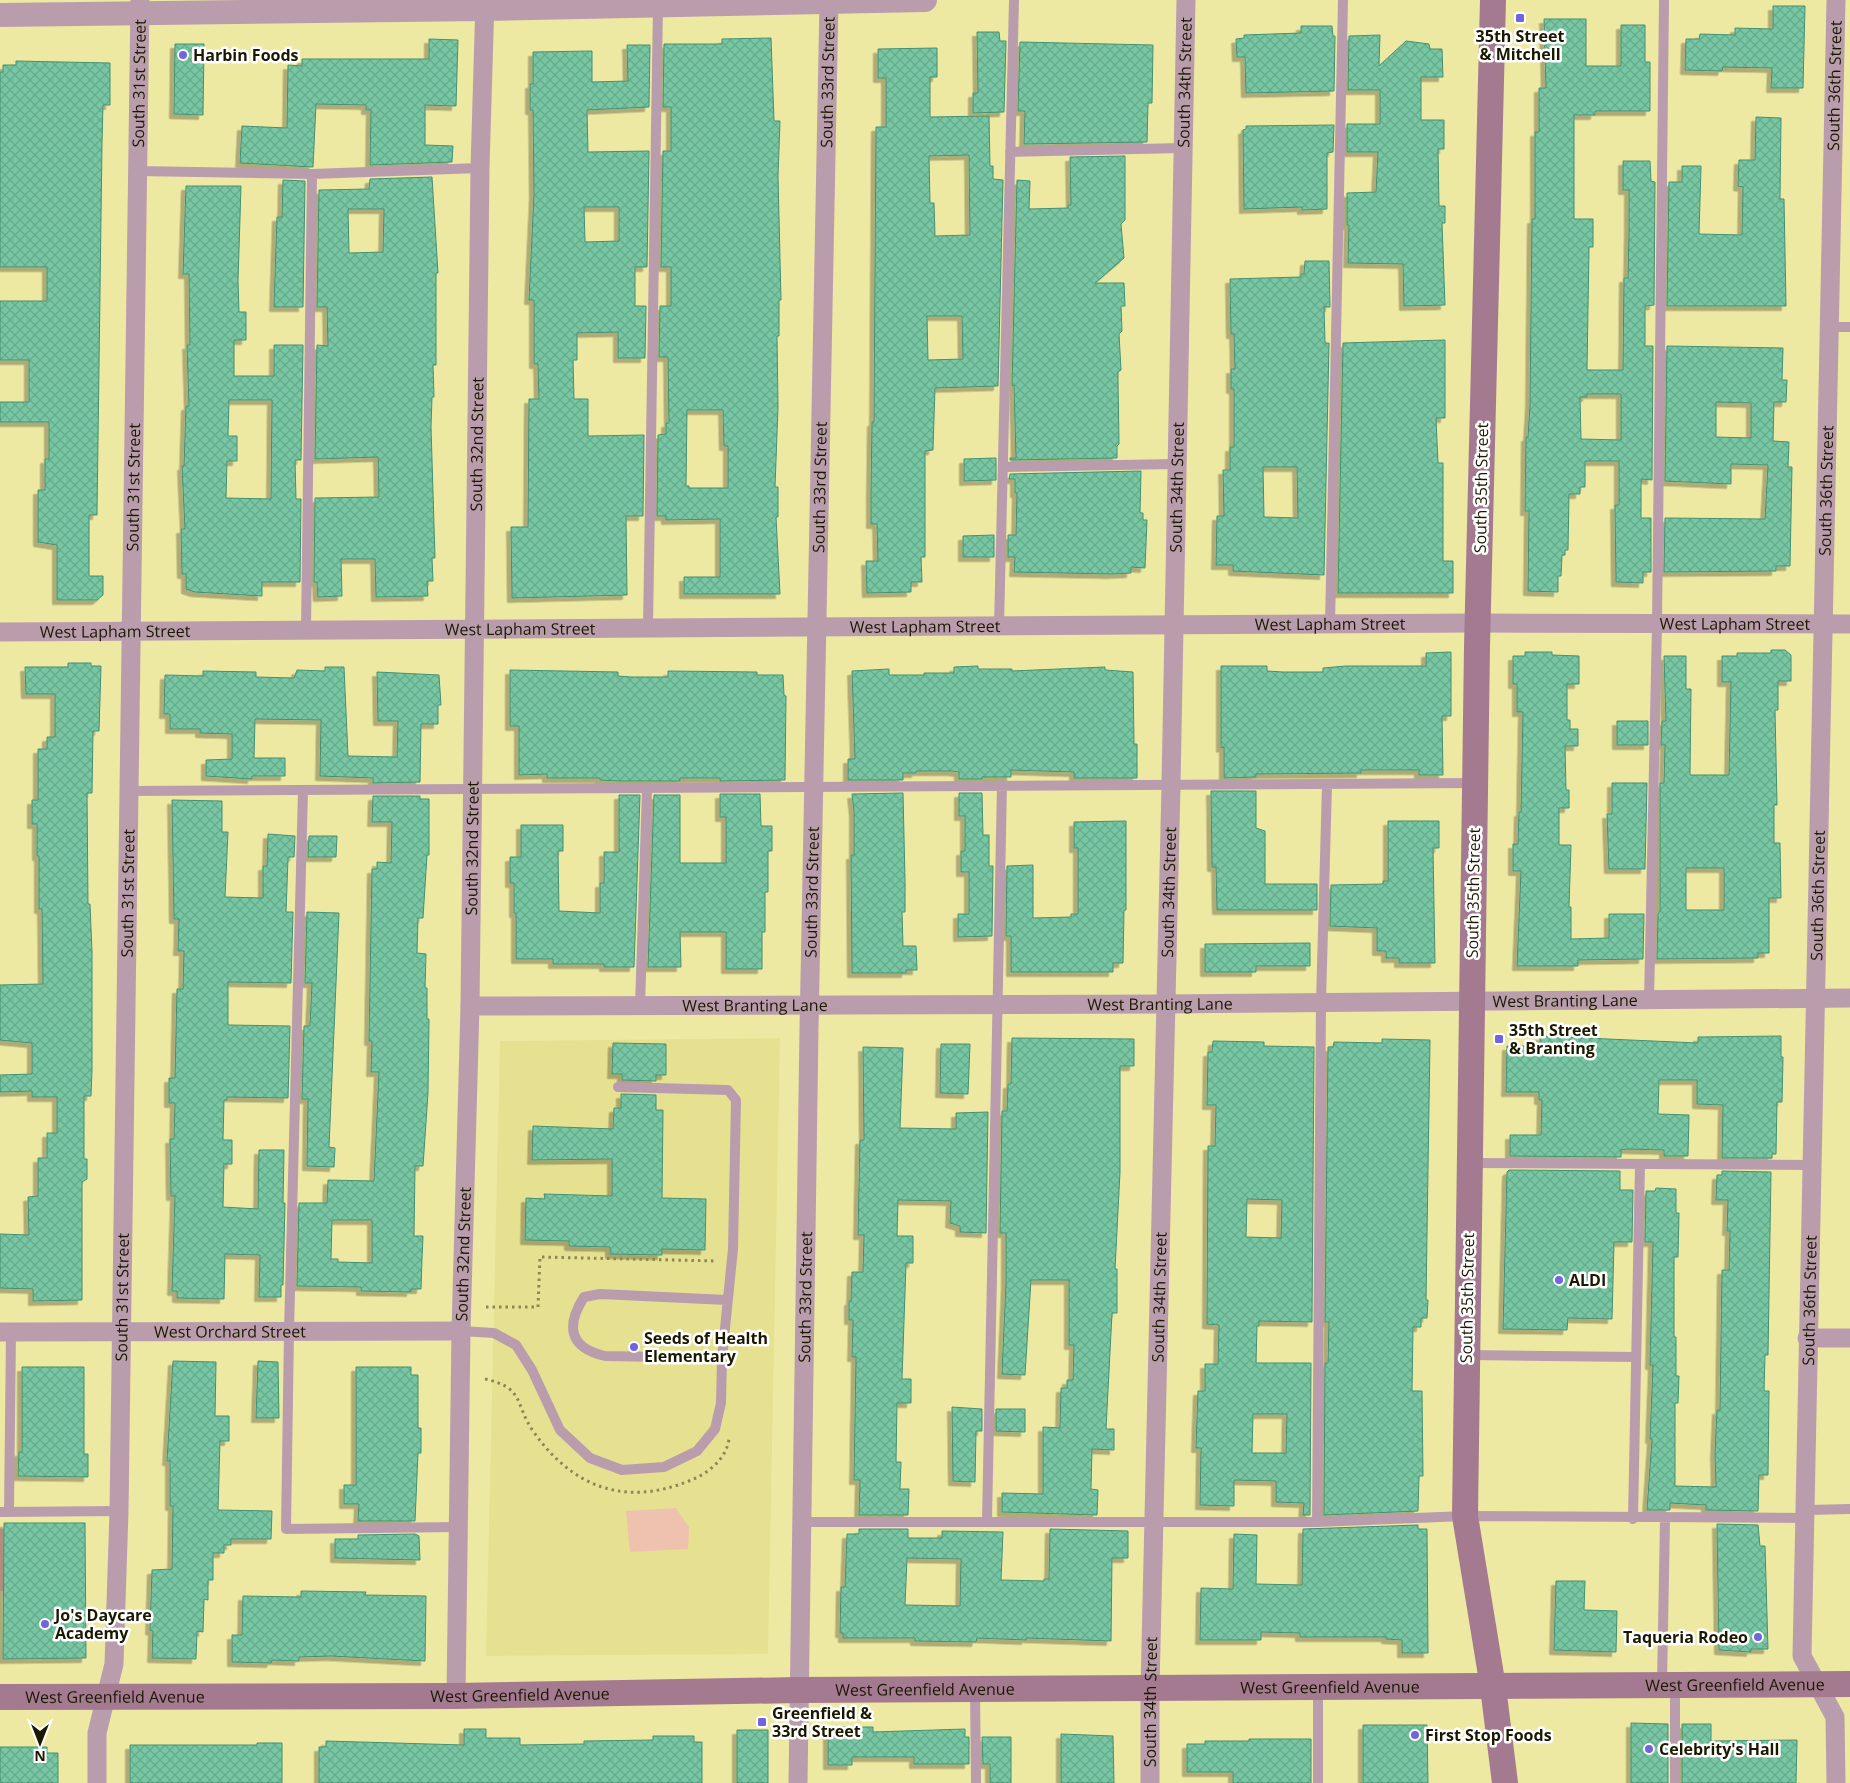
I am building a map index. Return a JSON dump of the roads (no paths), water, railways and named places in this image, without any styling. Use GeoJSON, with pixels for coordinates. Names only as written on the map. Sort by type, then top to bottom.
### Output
{"type":"FeatureCollection","features":[{"type":"Feature","properties":{"kind":"main road","name":"South 35th Street"},"geometry":{"type":"LineString","coordinates":[[1493,0],[1477,623],[1466,1516],[1493,1687],[1505,1783]]}},
{"type":"Feature","properties":{"kind":"main road","name":"West Greenfield Avenue"},"geometry":{"type":"LineString","coordinates":[[0,1697],[456,1696],[798,1690],[1850,1684]]}},
{"type":"Feature","properties":{"kind":"street"},"geometry":{"type":"LineString","coordinates":[[0,15],[139,6],[658,4],[925,0]]}},
{"type":"Feature","properties":{"kind":"street","name":"South 34th Street"},"geometry":{"type":"LineString","coordinates":[[1150,1783],[1150,1689],[1171,785],[1186,0]]}},
{"type":"Feature","properties":{"kind":"street","name":"South 36th Street"},"geometry":{"type":"LineString","coordinates":[[1836,0],[1824,624],[1807,1338],[1806,1514],[1802,1656],[1819,1684],[1835,1717],[1836,1783]]}},
{"type":"Feature","properties":{"kind":"street","name":"South 33rd Street"},"geometry":{"type":"LineString","coordinates":[[798,1783],[810,1005],[832,1]]}},
{"type":"Feature","properties":{"kind":"street","name":"South 32nd Street"},"geometry":{"type":"LineString","coordinates":[[456,1696],[461,1331],[470,1006],[480,168],[485,5]]}},
{"type":"Feature","properties":{"kind":"street","name":"South 31st Street"},"geometry":{"type":"LineString","coordinates":[[97,1783],[97,1733],[114,1664],[119,1511],[139,6]]}},
{"type":"Feature","properties":{"kind":"street","name":"West Lapham Street"},"geometry":{"type":"LineString","coordinates":[[0,632],[1477,623],[1850,624]]}},
{"type":"Feature","properties":{"kind":"street","name":"West Branting Lane"},"geometry":{"type":"LineString","coordinates":[[470,1006],[1166,1004],[1850,998]]}},
{"type":"Feature","properties":{"kind":"street","name":"West Orchard Street"},"geometry":{"type":"LineString","coordinates":[[6,1332],[461,1331]]}},
{"type":"Feature","properties":{"kind":"street"},"geometry":{"type":"LineString","coordinates":[[1807,1338],[1850,1338]]}},
{"type":"Feature","properties":{"kind":"lane"},"geometry":{"type":"LineString","coordinates":[[999,626],[1014,0]]}},
{"type":"Feature","properties":{"kind":"lane"},"geometry":{"type":"LineString","coordinates":[[1330,625],[1343,0]]}},
{"type":"Feature","properties":{"kind":"lane"},"geometry":{"type":"LineString","coordinates":[[1649,1001],[1657,624],[1664,0]]}},
{"type":"Feature","properties":{"kind":"lane"},"geometry":{"type":"LineString","coordinates":[[648,628],[658,4]]}},
{"type":"Feature","properties":{"kind":"lane"},"geometry":{"type":"LineString","coordinates":[[1010,152],[1182,148]]}},
{"type":"Feature","properties":{"kind":"lane"},"geometry":{"type":"LineString","coordinates":[[136,171],[312,174],[480,168]]}},
{"type":"Feature","properties":{"kind":"lane"},"geometry":{"type":"LineString","coordinates":[[306,630],[312,174]]}},
{"type":"Feature","properties":{"kind":"lane"},"geometry":{"type":"LineString","coordinates":[[1830,327],[1850,327]]}},
{"type":"Feature","properties":{"kind":"lane"},"geometry":{"type":"LineString","coordinates":[[1004,467],[1176,464]]}},
{"type":"Feature","properties":{"kind":"lane"},"geometry":{"type":"LineString","coordinates":[[129,791],[1475,783]]}},
{"type":"Feature","properties":{"kind":"lane"},"geometry":{"type":"LineString","coordinates":[[987,1521],[1002,785]]}},
{"type":"Feature","properties":{"kind":"lane"},"geometry":{"type":"LineString","coordinates":[[1317,1522],[1321,1002],[1327,785]]}},
{"type":"Feature","properties":{"kind":"lane"},"geometry":{"type":"LineString","coordinates":[[640,1006],[647,789]]}},
{"type":"Feature","properties":{"kind":"lane"},"geometry":{"type":"LineString","coordinates":[[303,791],[289,1331],[286,1529],[458,1527]]}},
{"type":"Feature","properties":{"kind":"lane"},"geometry":{"type":"LineString","coordinates":[[461,1331],[494,1334],[516,1345],[532,1370],[560,1430],[590,1458],[622,1470],[664,1466],[697,1452],[715,1429],[721,1403],[722,1358],[732,1249],[736,1100],[728,1090],[618,1087]]}},
{"type":"Feature","properties":{"kind":"lane"},"geometry":{"type":"LineString","coordinates":[[1469,1163],[1811,1165]]}},
{"type":"Feature","properties":{"kind":"lane"},"geometry":{"type":"LineString","coordinates":[[1633,1519],[1640,1164]]}},
{"type":"Feature","properties":{"kind":"lane"},"geometry":{"type":"LineString","coordinates":[[722,1358],[605,1356],[588,1352],[577,1342],[573,1327],[576,1310],[584,1297],[600,1294],[727,1300]]}},
{"type":"Feature","properties":{"kind":"lane"},"geometry":{"type":"LineString","coordinates":[[6,1332],[4,1512],[119,1511]]}},
{"type":"Feature","properties":{"kind":"lane"},"geometry":{"type":"LineString","coordinates":[[1467,1355],[1636,1357]]}},
{"type":"Feature","properties":{"kind":"lane"},"geometry":{"type":"LineString","coordinates":[[802,1522],[1155,1520],[1317,1522],[1466,1516],[1633,1519],[1806,1514],[1850,1510]]}},
{"type":"Feature","properties":{"kind":"lane"},"geometry":{"type":"LineString","coordinates":[[1666,1518],[1668,1685],[1675,1783]]}},
{"type":"Feature","properties":{"kind":"lane"},"geometry":{"type":"LineString","coordinates":[[1318,1687],[1318,1783]]}},
{"type":"Feature","properties":{"kind":"lane"},"geometry":{"type":"LineString","coordinates":[[975,1690],[976,1783]]}},
{"type":"Feature","properties":{"kind":"place","name":"35th Street & Mitchell"},"geometry":{"type":"Point","coordinates":[1520,18]}},
{"type":"Feature","properties":{"kind":"place","name":"Harbin Foods"},"geometry":{"type":"Point","coordinates":[183,55]}},
{"type":"Feature","properties":{"kind":"place","name":"35th Street & Branting"},"geometry":{"type":"Point","coordinates":[1499,1039]}},
{"type":"Feature","properties":{"kind":"place","name":"ALDI"},"geometry":{"type":"Point","coordinates":[1559,1280]}},
{"type":"Feature","properties":{"kind":"place","name":"Seeds of Health Elementary"},"geometry":{"type":"Point","coordinates":[634,1347]}},
{"type":"Feature","properties":{"kind":"place","name":"Jo's Daycare Academy"},"geometry":{"type":"Point","coordinates":[45,1624]}},
{"type":"Feature","properties":{"kind":"place","name":"Taqueria Rodeo"},"geometry":{"type":"Point","coordinates":[1758,1637]}},
{"type":"Feature","properties":{"kind":"place","name":"Greenfield & 33rd Street"},"geometry":{"type":"Point","coordinates":[762,1722]}},
{"type":"Feature","properties":{"kind":"place","name":"First Stop Foods"},"geometry":{"type":"Point","coordinates":[1415,1735]}},
{"type":"Feature","properties":{"kind":"place","name":"Celebrity's Hall"},"geometry":{"type":"Point","coordinates":[1649,1749]}}]}
